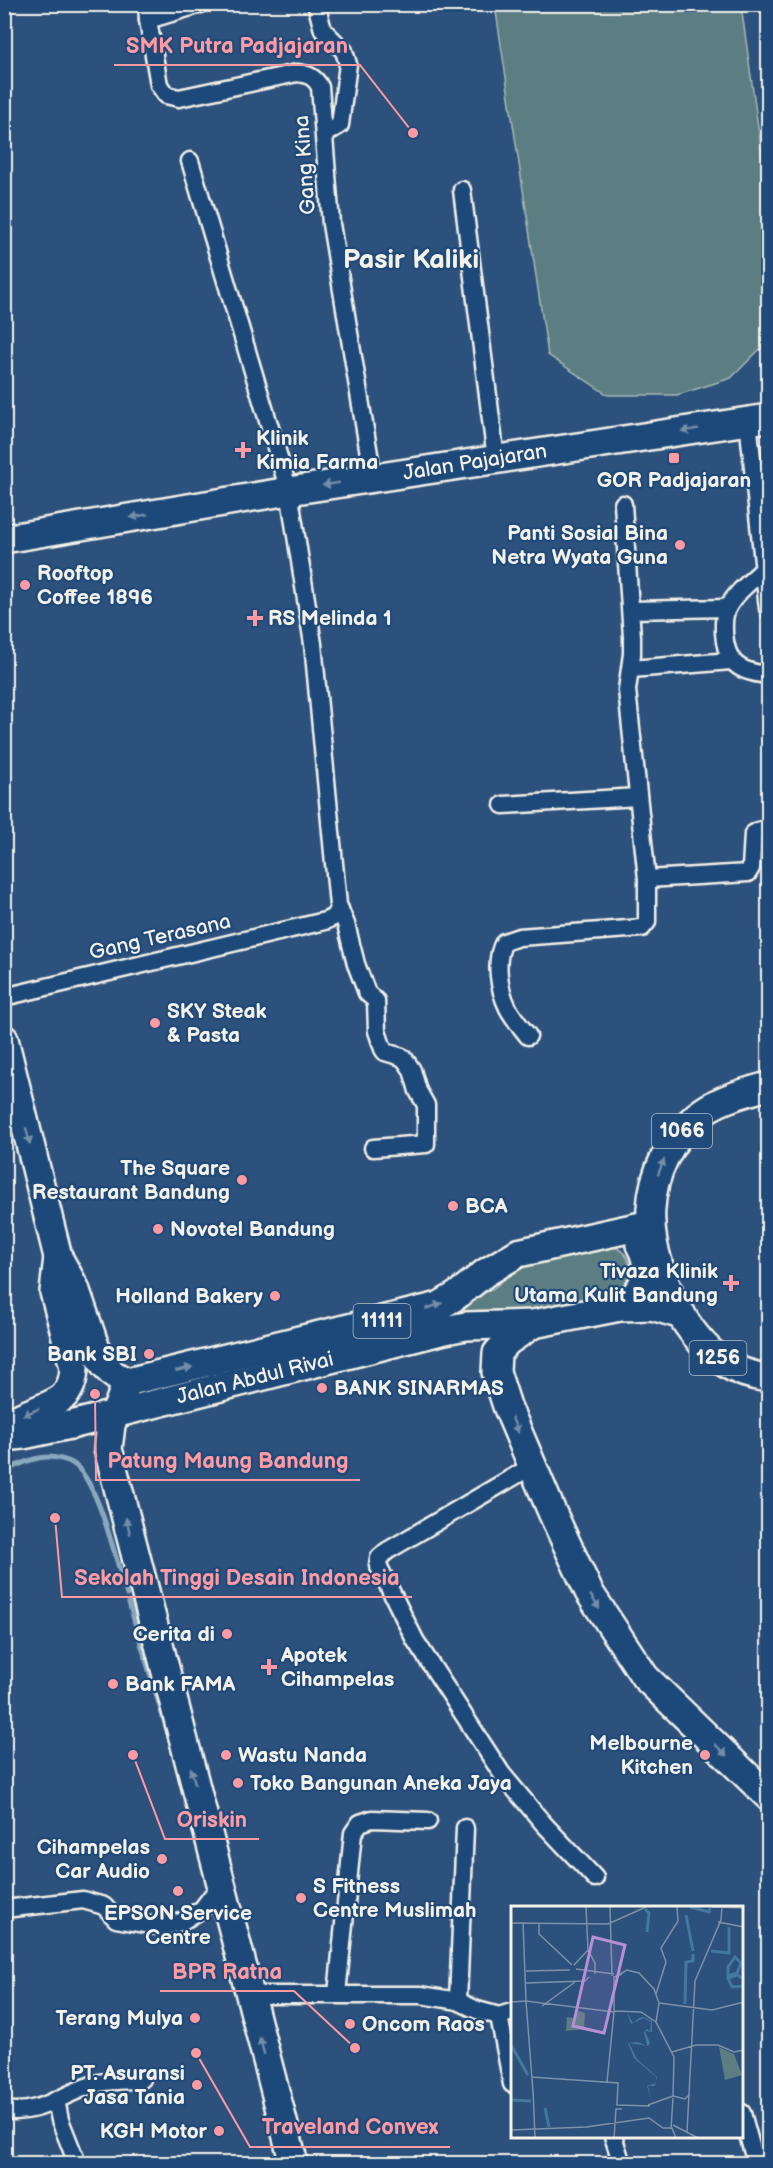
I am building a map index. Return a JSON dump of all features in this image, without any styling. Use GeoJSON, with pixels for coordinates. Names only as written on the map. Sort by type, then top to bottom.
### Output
{"type":"FeatureCollection","features":[{"type":"Feature","properties":{"kind":"main road","name":"Jalan Pajajaran"},"geometry":{"type":"LineString","coordinates":[[4,538],[289,491],[758,420]]}},
{"type":"Feature","properties":{"kind":"main road"},"geometry":{"type":"LineString","coordinates":[[4,1039],[58,1257],[75,1288],[98,1355],[114,1375],[127,1382],[111,1425],[108,1449],[217,1891],[249,1995],[294,2163]]}},
{"type":"Feature","properties":{"kind":"main road","name":"1066"},"geometry":{"type":"LineString","coordinates":[[651,1224],[652,1195],[672,1144],[679,1134],[698,1114],[708,1108],[732,1097],[768,1086]]}},
{"type":"Feature","properties":{"kind":"main road","name":"Jalan Abdul Rivai"},"geometry":{"type":"LineString","coordinates":[[127,1382],[438,1306],[518,1253],[651,1224]]}},
{"type":"Feature","properties":{"kind":"main road","name":"1256"},"geometry":{"type":"LineString","coordinates":[[651,1224],[662,1275],[682,1315],[709,1350],[726,1364],[740,1371],[768,1378]]}},
{"type":"Feature","properties":{"kind":"main road"},"geometry":{"type":"LineString","coordinates":[[620,1307],[634,1298],[643,1285],[647,1269],[644,1253],[636,1239],[623,1230]]}},
{"type":"Feature","properties":{"kind":"main road"},"geometry":{"type":"LineString","coordinates":[[4,1428],[22,1416],[60,1400],[69,1391],[74,1379],[74,1367],[54,1292],[58,1257]]}},
{"type":"Feature","properties":{"kind":"main road","name":"Jalan Abdul Rivai"},"geometry":{"type":"LineString","coordinates":[[4,1437],[66,1426],[466,1326],[533,1324],[620,1307],[652,1306],[682,1315]]}},
{"type":"Feature","properties":{"kind":"main road"},"geometry":{"type":"LineString","coordinates":[[533,1324],[508,1341],[497,1353],[496,1372],[507,1406],[532,1466],[589,1592],[645,1677],[758,1776],[768,1796]]}},
{"type":"Feature","properties":{"kind":"main road"},"geometry":{"type":"LineString","coordinates":[[66,1426],[94,1434],[108,1449]]}},
{"type":"Feature","properties":{"kind":"street"},"geometry":{"type":"LineString","coordinates":[[148,12],[201,4]]}},
{"type":"Feature","properties":{"kind":"street"},"geometry":{"type":"LineString","coordinates":[[315,4],[323,30],[344,51],[348,64],[340,125],[325,134]]}},
{"type":"Feature","properties":{"kind":"street","name":"Gang Kina"},"geometry":{"type":"LineString","coordinates":[[148,12],[159,85],[166,95],[179,98],[297,73],[308,74],[317,81],[320,87],[331,224],[373,478]]}},
{"type":"Feature","properties":{"kind":"street"},"geometry":{"type":"LineString","coordinates":[[190,160],[289,491],[313,644],[332,855],[340,909],[367,993],[376,1001],[377,1030],[382,1049],[406,1061],[412,1070],[427,1111],[426,1144],[373,1148]]}},
{"type":"Feature","properties":{"kind":"street"},"geometry":{"type":"LineString","coordinates":[[462,190],[496,459]]}},
{"type":"Feature","properties":{"kind":"street"},"geometry":{"type":"LineString","coordinates":[[758,420],[768,609]]}},
{"type":"Feature","properties":{"kind":"street"},"geometry":{"type":"LineString","coordinates":[[528,1036],[508,1009],[503,995],[499,971],[500,948],[504,942],[519,937],[629,931],[642,928],[647,922],[648,879],[627,690],[632,654],[623,504]]}},
{"type":"Feature","properties":{"kind":"street"},"geometry":{"type":"LineString","coordinates":[[765,568],[744,587],[727,608],[723,620],[725,645],[731,660],[750,673],[768,675]]}},
{"type":"Feature","properties":{"kind":"street"},"geometry":{"type":"LineString","coordinates":[[631,610],[727,608]]}},
{"type":"Feature","properties":{"kind":"street"},"geometry":{"type":"LineString","coordinates":[[631,669],[731,660]]}},
{"type":"Feature","properties":{"kind":"street"},"geometry":{"type":"LineString","coordinates":[[502,805],[638,797]]}},
{"type":"Feature","properties":{"kind":"street"},"geometry":{"type":"LineString","coordinates":[[648,879],[748,873],[751,868],[753,834],[768,828]]}},
{"type":"Feature","properties":{"kind":"street","name":"Gang Terasana"},"geometry":{"type":"LineString","coordinates":[[4,997],[325,921],[332,918],[340,909]]}},
{"type":"Feature","properties":{"kind":"street"},"geometry":{"type":"LineString","coordinates":[[532,1466],[387,1551],[380,1558],[378,1565],[415,1640],[502,1774],[543,1823],[595,1878]]}},
{"type":"Feature","properties":{"kind":"street"},"geometry":{"type":"LineString","coordinates":[[337,1994],[353,1833],[360,1823],[372,1819],[428,1821]]}},
{"type":"Feature","properties":{"kind":"street"},"geometry":{"type":"LineString","coordinates":[[458,2001],[465,1828]]}},
{"type":"Feature","properties":{"kind":"street"},"geometry":{"type":"LineString","coordinates":[[4,1909],[83,1900],[104,1906],[116,1919],[162,1927],[182,1922],[202,1909],[217,1891]]}},
{"type":"Feature","properties":{"kind":"street"},"geometry":{"type":"LineString","coordinates":[[249,1995],[421,1995],[458,2001],[477,2010],[505,2014],[511,2074]]}},
{"type":"Feature","properties":{"kind":"street"},"geometry":{"type":"LineString","coordinates":[[4,2110],[25,2112],[98,2083],[142,2079]]}},
{"type":"Feature","properties":{"kind":"street"},"geometry":{"type":"LineString","coordinates":[[265,2086],[284,2163]]}},
{"type":"Feature","properties":{"kind":"street"},"geometry":{"type":"LineString","coordinates":[[56,2100],[60,2120],[75,2158],[74,2163]]}},
{"type":"Feature","properties":{"kind":"street"},"geometry":{"type":"LineString","coordinates":[[743,2120],[756,2163]]}},
{"type":"Feature","properties":{"kind":"street"},"geometry":{"type":"LineString","coordinates":[[614,2138],[622,2163]]}},
{"type":"Feature","properties":{"kind":"green space"},"geometry":{"type":"Polygon","coordinates":[[[495,5],[741,5],[768,198],[768,341],[731,378],[677,395],[608,395],[548,355],[495,5]]]}},
{"type":"Feature","properties":{"kind":"green space"},"geometry":{"type":"Polygon","coordinates":[[[611,1245],[625,1254],[630,1268],[629,1280],[615,1293],[542,1312],[500,1310],[444,1315],[494,1288],[517,1268],[611,1245]]]}},
{"type":"Feature","properties":{"kind":"waterway"},"geometry":{"type":"LineString","coordinates":[[4,1471],[31,1460],[49,1457],[70,1462],[81,1472],[90,1486],[106,1523],[127,1595]]}},
{"type":"Feature","properties":{"kind":"waterway"},"geometry":{"type":"LineString","coordinates":[[129,1603],[174,1754]]}},
{"type":"Feature","properties":{"kind":"place","name":"SMK Putra Padjajaran"},"geometry":{"type":"Point","coordinates":[413,133]}},
{"type":"Feature","properties":{"kind":"place","name":"Klinik Kimia Farma"},"geometry":{"type":"Point","coordinates":[243,450]}},
{"type":"Feature","properties":{"kind":"place","name":"GOR Padjajaran"},"geometry":{"type":"Point","coordinates":[674,458]}},
{"type":"Feature","properties":{"kind":"place","name":"Panti Sosial Bina Netra Wyata Guna"},"geometry":{"type":"Point","coordinates":[680,545]}},
{"type":"Feature","properties":{"kind":"place","name":"Rooftop Coffee 1896"},"geometry":{"type":"Point","coordinates":[25,585]}},
{"type":"Feature","properties":{"kind":"place","name":"RS Melinda 1"},"geometry":{"type":"Point","coordinates":[255,618]}},
{"type":"Feature","properties":{"kind":"place","name":"SKY Steak & Pasta"},"geometry":{"type":"Point","coordinates":[155,1023]}},
{"type":"Feature","properties":{"kind":"place","name":"The Square Restaurant Bandung"},"geometry":{"type":"Point","coordinates":[242,1180]}},
{"type":"Feature","properties":{"kind":"place","name":"BCA"},"geometry":{"type":"Point","coordinates":[453,1206]}},
{"type":"Feature","properties":{"kind":"place","name":"Novotel Bandung"},"geometry":{"type":"Point","coordinates":[158,1229]}},
{"type":"Feature","properties":{"kind":"place","name":"Tivaza Klinik Utama Kulit Bandung"},"geometry":{"type":"Point","coordinates":[731,1283]}},
{"type":"Feature","properties":{"kind":"place","name":"Holland Bakery"},"geometry":{"type":"Point","coordinates":[275,1296]}},
{"type":"Feature","properties":{"kind":"place","name":"Bank SBI"},"geometry":{"type":"Point","coordinates":[149,1354]}},
{"type":"Feature","properties":{"kind":"place","name":"BANK SINARMAS"},"geometry":{"type":"Point","coordinates":[322,1388]}},
{"type":"Feature","properties":{"kind":"place","name":"Patung Maung Bandung"},"geometry":{"type":"Point","coordinates":[95,1394]}},
{"type":"Feature","properties":{"kind":"place","name":"Sekolah Tinggi Desain Indonesia"},"geometry":{"type":"Point","coordinates":[55,1518]}},
{"type":"Feature","properties":{"kind":"place","name":"Cerita di"},"geometry":{"type":"Point","coordinates":[227,1634]}},
{"type":"Feature","properties":{"kind":"place","name":"Apotek Cihampelas"},"geometry":{"type":"Point","coordinates":[269,1667]}},
{"type":"Feature","properties":{"kind":"place","name":"Bank FAMA"},"geometry":{"type":"Point","coordinates":[113,1684]}},
{"type":"Feature","properties":{"kind":"place","name":"Oriskin"},"geometry":{"type":"Point","coordinates":[133,1755]}},
{"type":"Feature","properties":{"kind":"place","name":"Wastu Nanda"},"geometry":{"type":"Point","coordinates":[226,1755]}},
{"type":"Feature","properties":{"kind":"place","name":"Melbourne Kitchen"},"geometry":{"type":"Point","coordinates":[705,1755]}},
{"type":"Feature","properties":{"kind":"place","name":"Toko Bangunan Aneka Jaya"},"geometry":{"type":"Point","coordinates":[238,1783]}},
{"type":"Feature","properties":{"kind":"place","name":"Cihampelas Car Audio"},"geometry":{"type":"Point","coordinates":[162,1859]}},
{"type":"Feature","properties":{"kind":"place","name":"EPSON Service Centre"},"geometry":{"type":"Point","coordinates":[178,1891]}},
{"type":"Feature","properties":{"kind":"place","name":"S Fitness Centre Muslimah"},"geometry":{"type":"Point","coordinates":[301,1898]}},
{"type":"Feature","properties":{"kind":"place","name":"Terang Mulya"},"geometry":{"type":"Point","coordinates":[195,2018]}},
{"type":"Feature","properties":{"kind":"place","name":"Oncom Raos"},"geometry":{"type":"Point","coordinates":[350,2024]}},
{"type":"Feature","properties":{"kind":"place","name":"BPR Ratna"},"geometry":{"type":"Point","coordinates":[355,2048]}},
{"type":"Feature","properties":{"kind":"place","name":"Traveland Convex"},"geometry":{"type":"Point","coordinates":[196,2053]}},
{"type":"Feature","properties":{"kind":"place","name":"PT. Asuransi Jasa Tania"},"geometry":{"type":"Point","coordinates":[197,2085]}},
{"type":"Feature","properties":{"kind":"place","name":"KGH Motor"},"geometry":{"type":"Point","coordinates":[219,2131]}},
{"type":"Feature","properties":{"kind":"district","name":"Pasir Kaliki"},"geometry":{"type":"Point","coordinates":[411,260]}}]}
